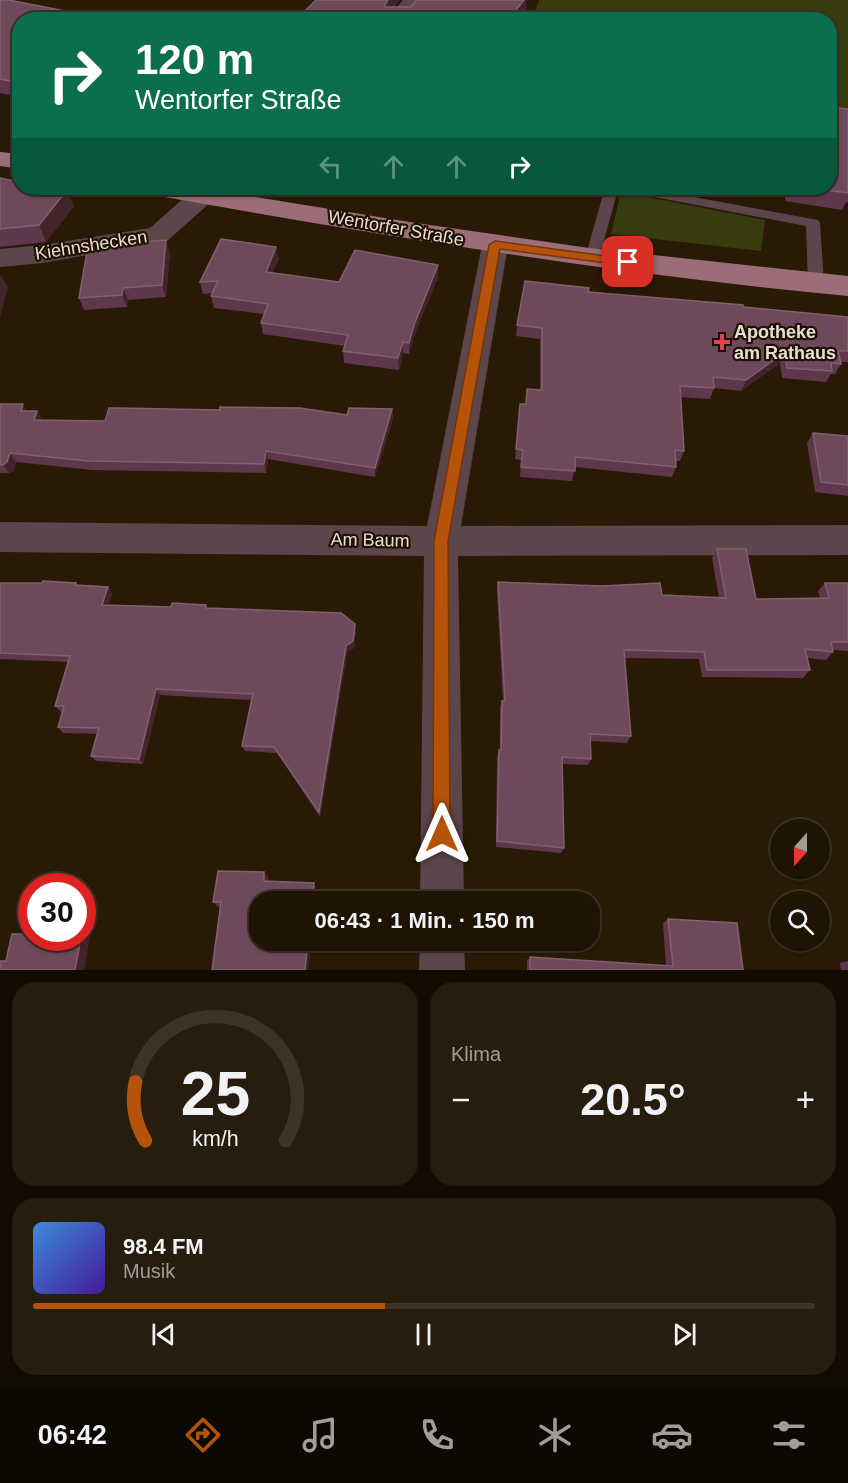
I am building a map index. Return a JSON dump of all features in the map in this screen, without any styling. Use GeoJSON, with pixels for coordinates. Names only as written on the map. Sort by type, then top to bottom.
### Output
{"type":"FeatureCollection","features":[{"type":"Feature","properties":{"kind":"main road","name":"Wentorfer Straße"},"geometry":{"type":"LineString","coordinates":[[250,195],[495,245],[848,286]]}},
{"type":"Feature","properties":{"kind":"street"},"geometry":{"type":"LineString","coordinates":[[404,12],[414,0]]}},
{"type":"Feature","properties":{"kind":"street","name":"Kiehnshecken"},"geometry":{"type":"LineString","coordinates":[[0,258],[42,254],[158,235],[203,195]]}},
{"type":"Feature","properties":{"kind":"street"},"geometry":{"type":"LineString","coordinates":[[442,891],[441,541],[495,245]]}},
{"type":"Feature","properties":{"kind":"street","name":"Am Baum"},"geometry":{"type":"LineString","coordinates":[[0,537],[441,541],[848,540]]}},
{"type":"Feature","properties":{"kind":"street"},"geometry":{"type":"LineString","coordinates":[[442,951],[442,970]]}},
{"type":"Feature","properties":{"kind":"lane"},"geometry":{"type":"LineString","coordinates":[[592,258],[610,195]]}},
{"type":"Feature","properties":{"kind":"lane"},"geometry":{"type":"LineString","coordinates":[[662,195],[813,223],[816,284]]}},
{"type":"Feature","properties":{"kind":"green space"},"geometry":{"type":"Polygon","coordinates":[[[539,0],[848,0],[848,128],[837,126],[837,12],[535,12],[539,0]]]}},
{"type":"Feature","properties":{"kind":"green space"},"geometry":{"type":"Polygon","coordinates":[[[620,195],[636,195],[765,220],[761,251],[611,234],[620,195]]]}},
{"type":"Feature","properties":{"kind":"building"},"geometry":{"type":"Polygon","coordinates":[[[0,0],[70,12],[12,12],[12,81],[0,79],[0,0]]]}},
{"type":"Feature","properties":{"kind":"building"},"geometry":{"type":"Polygon","coordinates":[[[316,0],[388,0],[385,7],[411,7],[416,0],[524,0],[514,12],[304,12],[316,0]]]}},
{"type":"Feature","properties":{"kind":"building"},"geometry":{"type":"Polygon","coordinates":[[[837,108],[848,109],[848,193],[837,191],[837,108]]]}},
{"type":"Feature","properties":{"kind":"building"},"geometry":{"type":"Polygon","coordinates":[[[0,178],[12,180],[12,195],[63,195],[39,225],[0,229],[0,178]]]}},
{"type":"Feature","properties":{"kind":"building"},"geometry":{"type":"Polygon","coordinates":[[[221,239],[276,247],[266,272],[339,282],[355,250],[438,265],[409,343],[403,342],[398,358],[343,351],[348,335],[261,323],[268,304],[211,296],[218,281],[200,282],[221,239]]]}},
{"type":"Feature","properties":{"kind":"building"},"geometry":{"type":"Polygon","coordinates":[[[166,240],[162,285],[123,288],[122,295],[79,298],[88,246],[166,240]]]}},
{"type":"Feature","properties":{"kind":"building"},"geometry":{"type":"Polygon","coordinates":[[[525,281],[589,288],[588,292],[743,305],[743,307],[848,317],[848,351],[838,351],[841,364],[831,363],[832,371],[787,368],[785,352],[746,380],[713,377],[714,388],[680,386],[684,451],[675,450],[676,467],[575,457],[575,471],[521,467],[523,450],[516,449],[520,404],[526,404],[527,389],[542,390],[542,328],[517,325],[525,281]]]}},
{"type":"Feature","properties":{"kind":"building"},"geometry":{"type":"Polygon","coordinates":[[[0,404],[23,404],[21,411],[37,411],[34,420],[105,421],[109,408],[220,410],[220,407],[300,408],[347,415],[349,408],[392,409],[375,468],[266,451],[264,464],[88,461],[10,453],[7,462],[0,465],[0,404]]]}},
{"type":"Feature","properties":{"kind":"building"},"geometry":{"type":"Polygon","coordinates":[[[813,433],[848,436],[848,485],[821,482],[813,433]]]}},
{"type":"Feature","properties":{"kind":"building"},"geometry":{"type":"Polygon","coordinates":[[[717,549],[746,549],[756,599],[829,598],[825,583],[848,583],[848,642],[831,642],[833,652],[805,649],[810,670],[707,670],[704,652],[624,650],[631,736],[590,734],[591,759],[562,757],[564,848],[497,841],[499,750],[501,750],[502,701],[505,701],[498,582],[602,586],[660,583],[662,595],[726,598],[717,549]]]}},
{"type":"Feature","properties":{"kind":"building"},"geometry":{"type":"Polygon","coordinates":[[[43,581],[108,587],[102,605],[171,607],[172,603],[206,605],[206,608],[341,613],[355,624],[353,641],[346,646],[319,812],[274,747],[242,746],[253,694],[156,689],[139,759],[91,756],[99,728],[58,727],[64,706],[55,706],[70,656],[0,653],[0,583],[42,583],[43,581]]]}},
{"type":"Feature","properties":{"kind":"building"},"geometry":{"type":"Polygon","coordinates":[[[218,871],[264,872],[264,881],[314,883],[313,891],[249,891],[249,951],[307,951],[305,970],[212,970],[221,902],[213,902],[218,871]]]}},
{"type":"Feature","properties":{"kind":"building"},"geometry":{"type":"Polygon","coordinates":[[[668,919],[737,923],[743,970],[530,970],[530,957],[673,966],[668,919]]]}},
{"type":"Feature","properties":{"kind":"building"},"geometry":{"type":"Polygon","coordinates":[[[12,934],[18,934],[18,951],[79,951],[75,970],[0,970],[0,961],[6,961],[12,934]]]}},
{"type":"Feature","properties":{"kind":"place","name":"Apotheke am Rathaus"},"geometry":{"type":"Point","coordinates":[722,342]}},
{"type":"Feature","properties":{"kind":"route"},"geometry":{"type":"LineString","coordinates":[[442,834],[441,541],[495,245],[628,262]]}}]}
